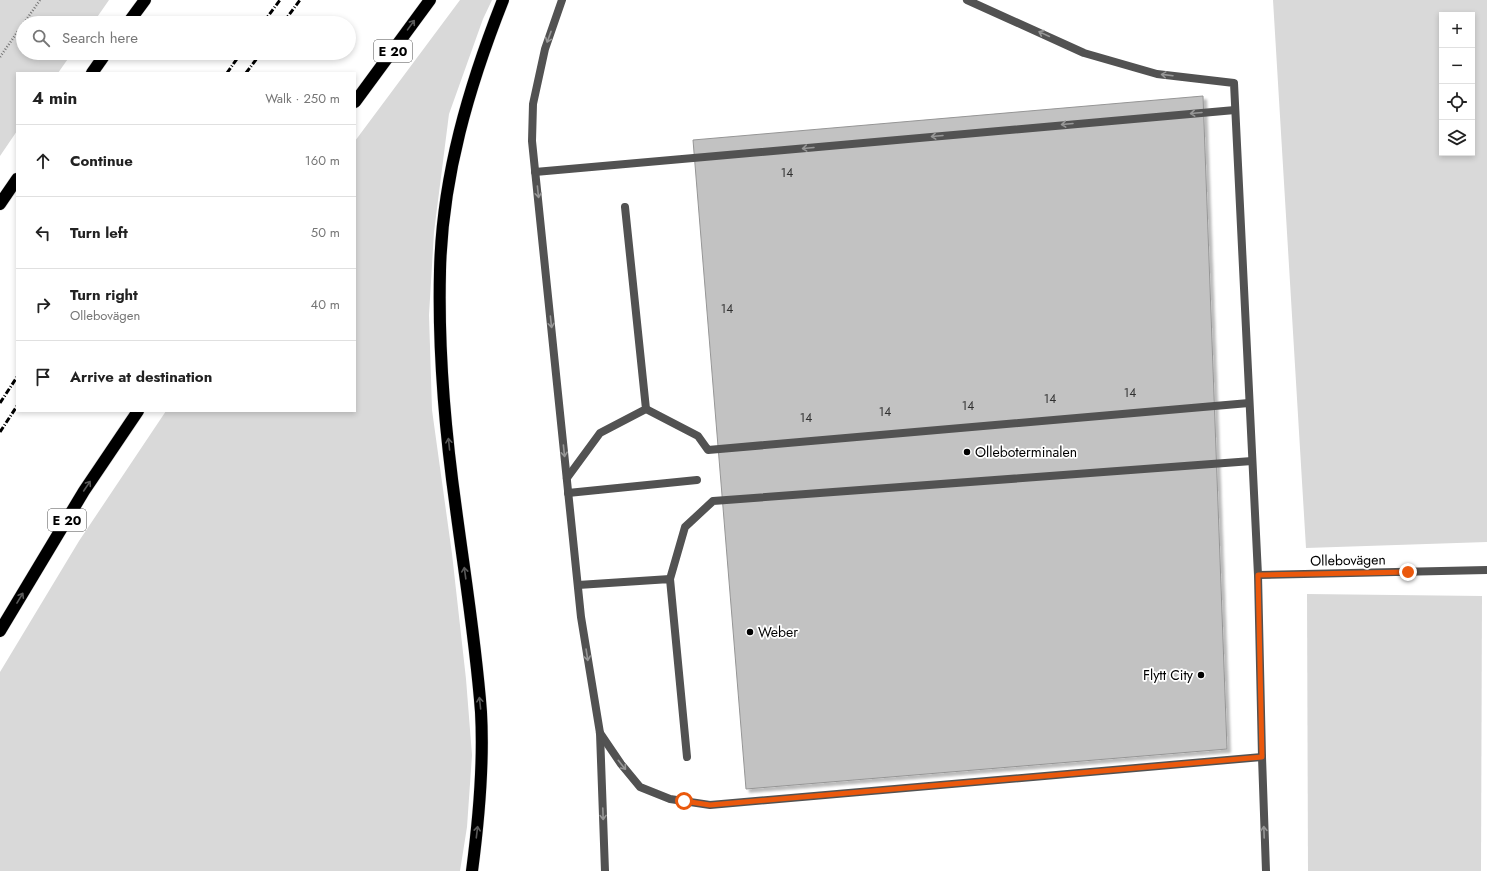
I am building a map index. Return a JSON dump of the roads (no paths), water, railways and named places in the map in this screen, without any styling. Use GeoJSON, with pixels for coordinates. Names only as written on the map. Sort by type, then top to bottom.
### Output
{"type":"FeatureCollection","features":[{"type":"Feature","properties":{"kind":"highway"},"geometry":{"type":"LineString","coordinates":[[133,16],[145,0]]}},
{"type":"Feature","properties":{"kind":"highway","name":"E 20"},"geometry":{"type":"LineString","coordinates":[[356,101],[430,0]]}},
{"type":"Feature","properties":{"kind":"highway"},"geometry":{"type":"LineString","coordinates":[[472,871],[482,775],[481,712],[472,625],[455,507],[444,399],[440,326],[440,268],[452,165],[466,107],[485,46],[504,0]]}},
{"type":"Feature","properties":{"kind":"highway"},"geometry":{"type":"LineString","coordinates":[[93,72],[101,60]]}},
{"type":"Feature","properties":{"kind":"highway"},"geometry":{"type":"LineString","coordinates":[[0,204],[16,180]]}},
{"type":"Feature","properties":{"kind":"highway","name":"E 20"},"geometry":{"type":"LineString","coordinates":[[0,631],[84,491],[137,412]]}},
{"type":"Feature","properties":{"kind":"lane"},"geometry":{"type":"LineString","coordinates":[[562,0],[545,48],[533,104],[532,141],[581,617],[600,733],[605,871]]}},
{"type":"Feature","properties":{"kind":"lane"},"geometry":{"type":"LineString","coordinates":[[967,0],[1084,53],[1157,74],[1234,83],[1258,575],[1266,871]]}},
{"type":"Feature","properties":{"kind":"lane"},"geometry":{"type":"LineString","coordinates":[[535,172],[1235,110]]}},
{"type":"Feature","properties":{"kind":"lane"},"geometry":{"type":"LineString","coordinates":[[625,207],[646,409]]}},
{"type":"Feature","properties":{"kind":"lane"},"geometry":{"type":"LineString","coordinates":[[646,409],[698,436],[708,450],[1249,403]]}},
{"type":"Feature","properties":{"kind":"lane"},"geometry":{"type":"LineString","coordinates":[[567,478],[600,433],[646,409]]}},
{"type":"Feature","properties":{"kind":"lane"},"geometry":{"type":"LineString","coordinates":[[687,757],[670,579],[685,527],[713,501],[1252,461]]}},
{"type":"Feature","properties":{"kind":"lane"},"geometry":{"type":"LineString","coordinates":[[568,493],[697,480]]}},
{"type":"Feature","properties":{"kind":"lane","name":"Ollebovägen"},"geometry":{"type":"LineString","coordinates":[[1258,575],[1487,570]]}},
{"type":"Feature","properties":{"kind":"lane"},"geometry":{"type":"LineString","coordinates":[[578,585],[670,579]]}},
{"type":"Feature","properties":{"kind":"lane"},"geometry":{"type":"LineString","coordinates":[[600,733],[621,764],[640,787],[670,799],[710,805],[1262,757]]}},
{"type":"Feature","properties":{"kind":"railway"},"geometry":{"type":"LineString","coordinates":[[268,16],[280,0]]}},
{"type":"Feature","properties":{"kind":"railway"},"geometry":{"type":"LineString","coordinates":[[288,16],[300,0]]}},
{"type":"Feature","properties":{"kind":"railway"},"geometry":{"type":"LineString","coordinates":[[228,72],[236,60]]}},
{"type":"Feature","properties":{"kind":"railway"},"geometry":{"type":"LineString","coordinates":[[247,72],[256,60]]}},
{"type":"Feature","properties":{"kind":"railway"},"geometry":{"type":"LineString","coordinates":[[0,403],[16,379]]}},
{"type":"Feature","properties":{"kind":"railway"},"geometry":{"type":"LineString","coordinates":[[0,432],[16,408]]}},
{"type":"Feature","properties":{"kind":"place","name":"Olleboterminalen"},"geometry":{"type":"Point","coordinates":[967,452]}},
{"type":"Feature","properties":{"kind":"place","name":"Weber"},"geometry":{"type":"Point","coordinates":[750,632]}},
{"type":"Feature","properties":{"kind":"place","name":"Flytt City"},"geometry":{"type":"Point","coordinates":[1201,675]}}]}
